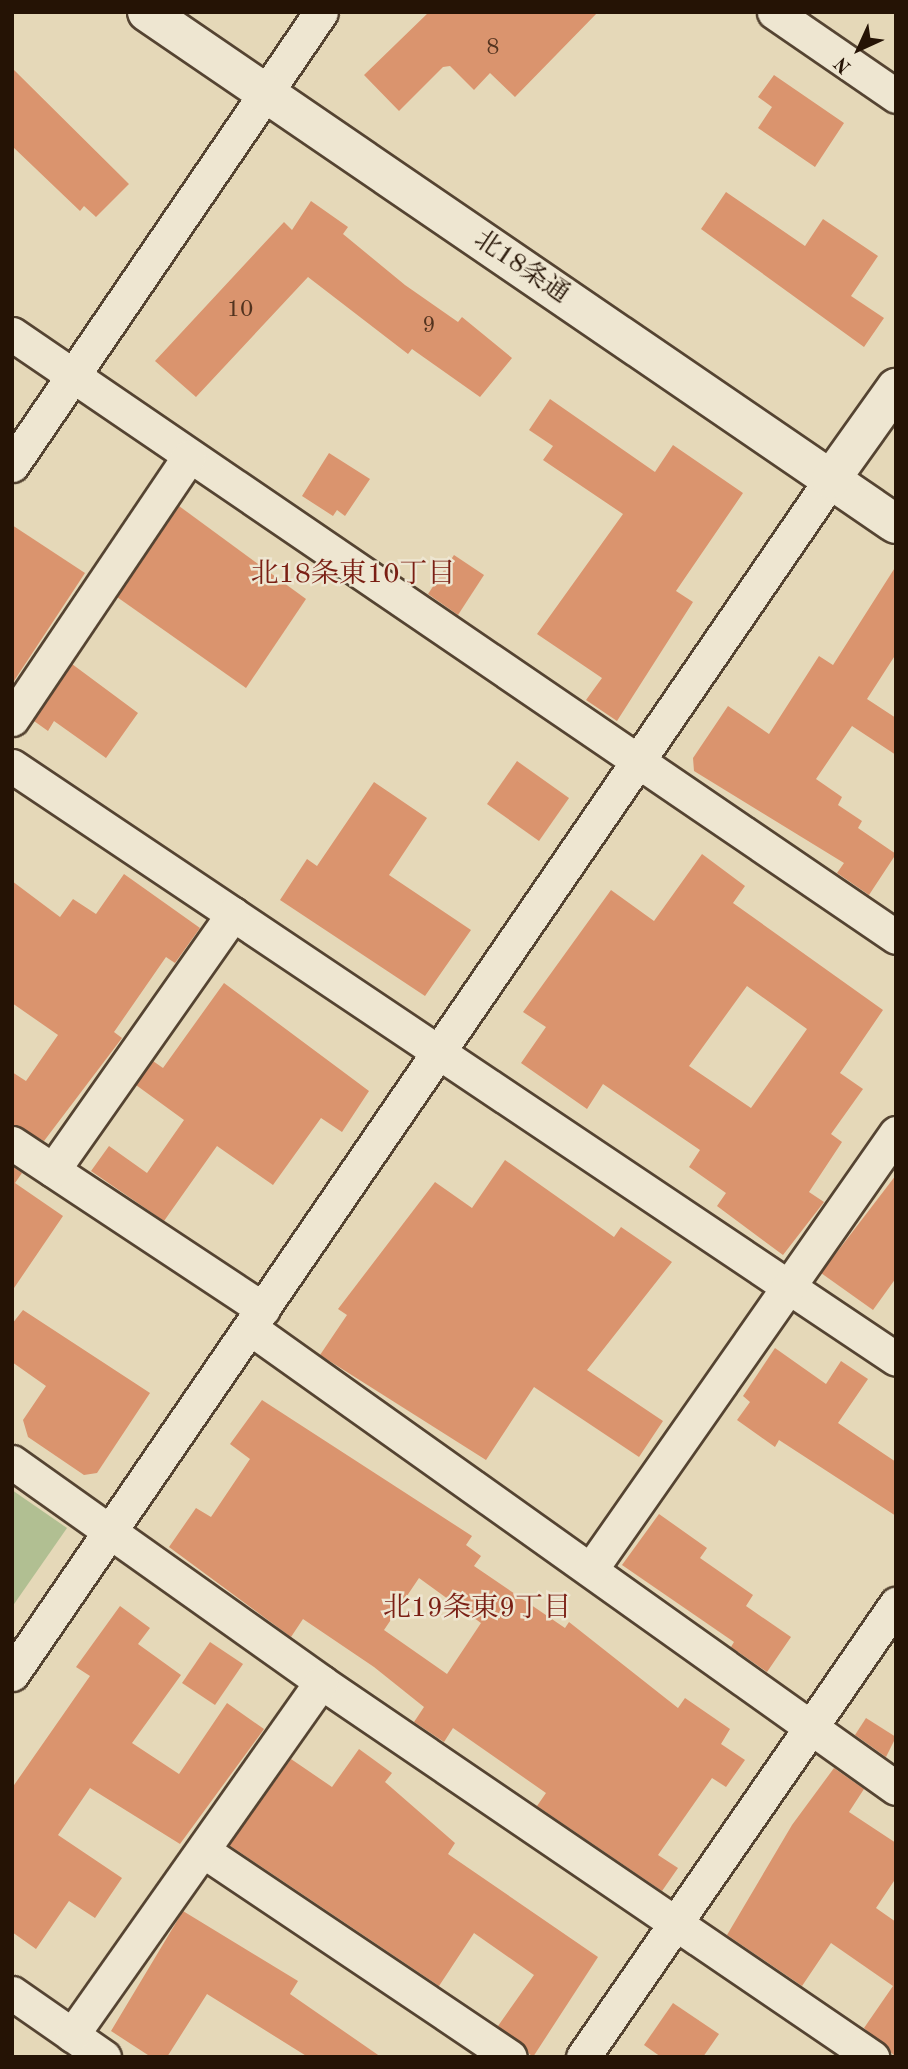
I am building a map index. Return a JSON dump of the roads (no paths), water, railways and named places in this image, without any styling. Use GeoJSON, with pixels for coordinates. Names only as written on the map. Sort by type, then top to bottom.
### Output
{"type":"FeatureCollection","features":[{"type":"Feature","properties":{"kind":"street","name":"北18条通"},"geometry":{"type":"LineString","coordinates":[[147,12],[896,524]]}},
{"type":"Feature","properties":{"kind":"street"},"geometry":{"type":"LineString","coordinates":[[12,465],[321,12]]}},
{"type":"Feature","properties":{"kind":"street"},"geometry":{"type":"LineString","coordinates":[[774,12],[896,96]]}},
{"type":"Feature","properties":{"kind":"street"},"geometry":{"type":"LineString","coordinates":[[12,334],[638,764],[896,937]]}},
{"type":"Feature","properties":{"kind":"street"},"geometry":{"type":"LineString","coordinates":[[12,1674],[896,388]]}},
{"type":"Feature","properties":{"kind":"street"},"geometry":{"type":"LineString","coordinates":[[12,719],[189,457]]}},
{"type":"Feature","properties":{"kind":"street"},"geometry":{"type":"LineString","coordinates":[[12,766],[441,1050],[896,1359]]}},
{"type":"Feature","properties":{"kind":"street"},"geometry":{"type":"LineString","coordinates":[[52,1170],[233,914]]}},
{"type":"Feature","properties":{"kind":"street"},"geometry":{"type":"LineString","coordinates":[[591,1569],[791,1288],[896,1133]]}},
{"type":"Feature","properties":{"kind":"street"},"geometry":{"type":"LineString","coordinates":[[12,1143],[257,1318],[591,1569],[896,1788]]}},
{"type":"Feature","properties":{"kind":"street"},"geometry":{"type":"LineString","coordinates":[[12,1462],[108,1534],[321,1682],[873,2057]]}},
{"type":"Feature","properties":{"kind":"street"},"geometry":{"type":"LineString","coordinates":[[583,2057],[896,1604]]}},
{"type":"Feature","properties":{"kind":"street"},"geometry":{"type":"LineString","coordinates":[[72,2035],[205,1852],[321,1682]]}},
{"type":"Feature","properties":{"kind":"street"},"geometry":{"type":"LineString","coordinates":[[205,1852],[510,2057]]}},
{"type":"Feature","properties":{"kind":"street"},"geometry":{"type":"LineString","coordinates":[[12,1993],[104,2057]]}},
{"type":"Feature","properties":{"kind":"district","name":"北18条東10丁目"},"geometry":{"type":"Point","coordinates":[353,575]}},
{"type":"Feature","properties":{"kind":"district","name":"北19条東9丁目"},"geometry":{"type":"Point","coordinates":[477,1609]}}]}
